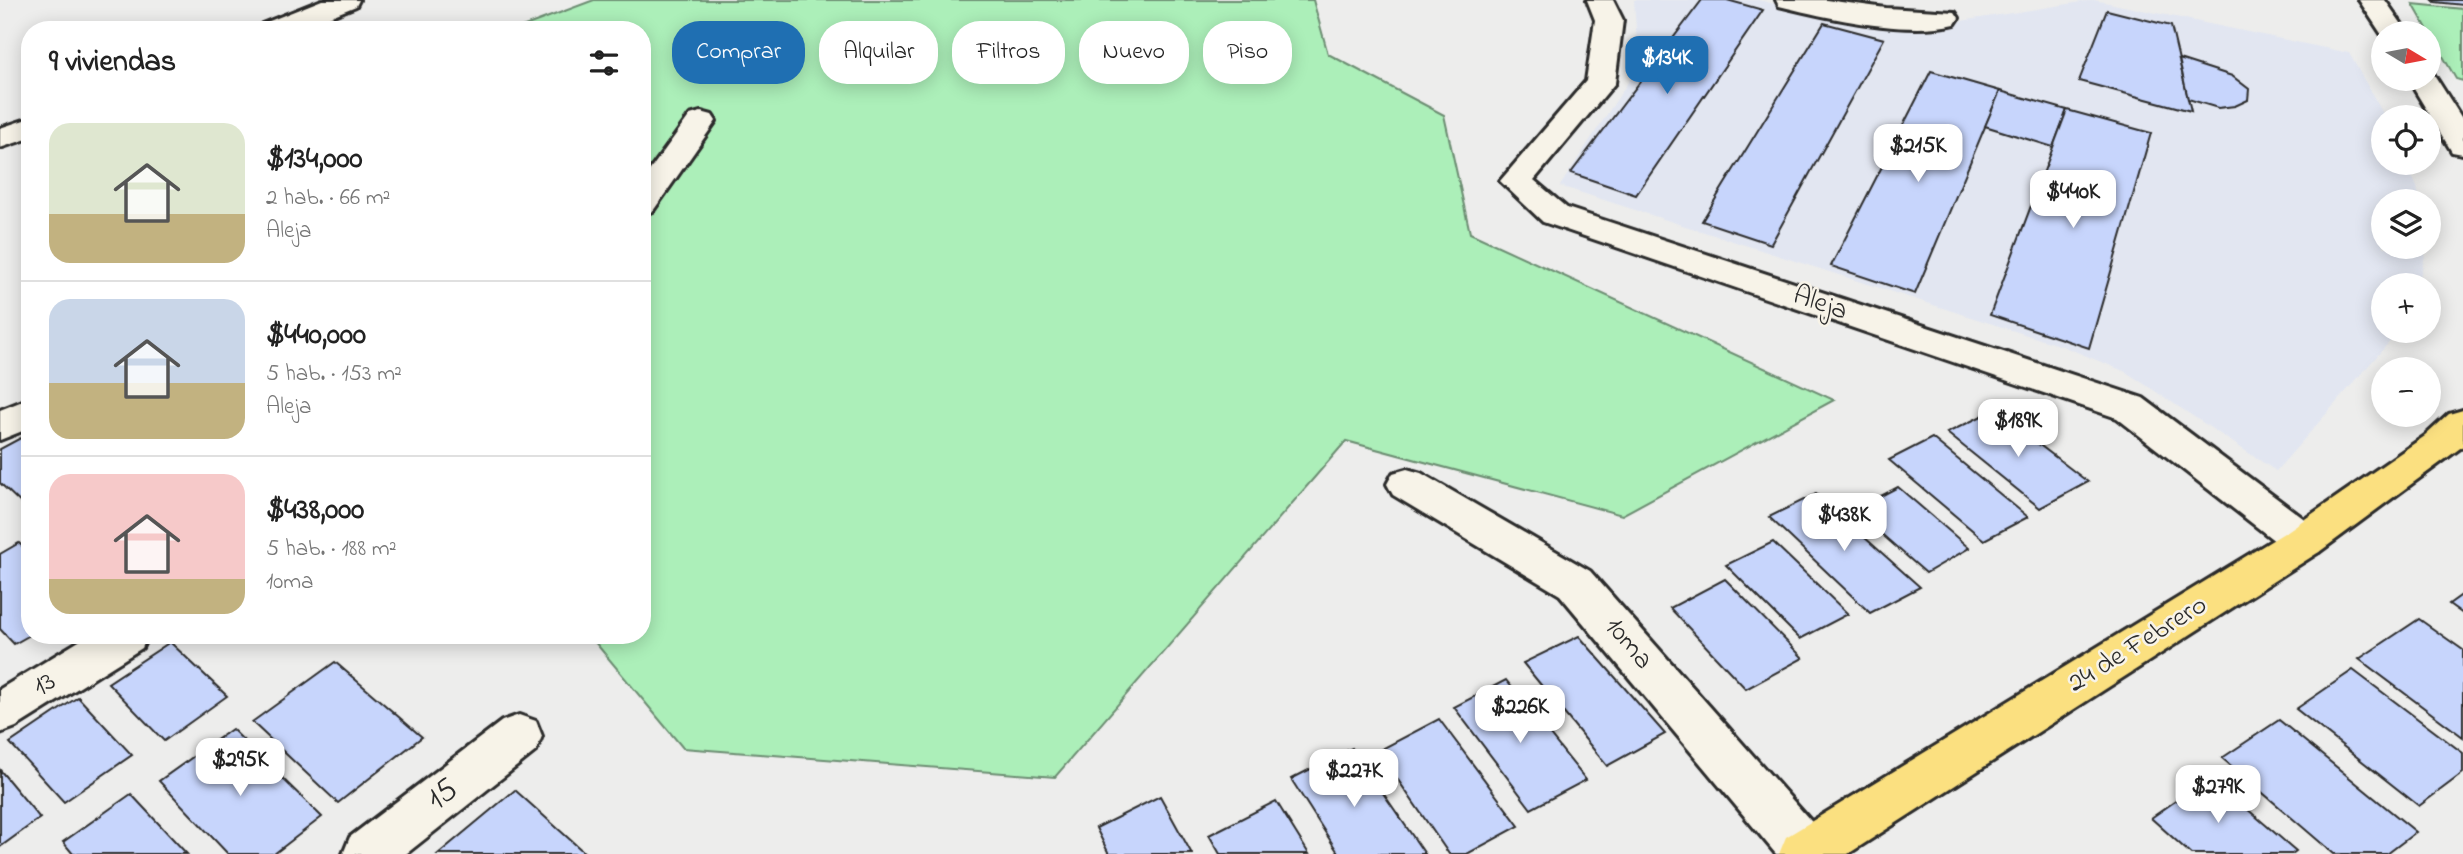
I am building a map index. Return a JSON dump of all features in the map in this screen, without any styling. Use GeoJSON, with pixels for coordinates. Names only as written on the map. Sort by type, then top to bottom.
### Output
{"type":"FeatureCollection","features":[{"type":"Feature","properties":{"kind":"main road","name":"24 de Febrero"},"geometry":{"type":"LineString","coordinates":[[1805,854],[2304,541],[2439,446],[2463,424]]}},
{"type":"Feature","properties":{"kind":"street"},"geometry":{"type":"LineString","coordinates":[[294,21],[346,0]]}},
{"type":"Feature","properties":{"kind":"street","name":"Aleja"},"geometry":{"type":"LineString","coordinates":[[1604,0],[1609,20],[1600,83],[1516,181],[1555,215],[2130,408],[2304,541]]}},
{"type":"Feature","properties":{"kind":"street"},"geometry":{"type":"LineString","coordinates":[[1789,0],[1886,18],[1945,18]]}},
{"type":"Feature","properties":{"kind":"street"},"geometry":{"type":"LineString","coordinates":[[2372,0],[2386,21]]}},
{"type":"Feature","properties":{"kind":"street"},"geometry":{"type":"LineString","coordinates":[[2441,84],[2463,96]]}},
{"type":"Feature","properties":{"kind":"street"},"geometry":{"type":"LineString","coordinates":[[2430,91],[2463,145]]}},
{"type":"Feature","properties":{"kind":"street"},"geometry":{"type":"LineString","coordinates":[[651,191],[701,121]]}},
{"type":"Feature","properties":{"kind":"street"},"geometry":{"type":"LineString","coordinates":[[0,139],[21,131]]}},
{"type":"Feature","properties":{"kind":"street"},"geometry":{"type":"LineString","coordinates":[[0,426],[21,416]]}},
{"type":"Feature","properties":{"kind":"street","name":"10ma"},"geometry":{"type":"LineString","coordinates":[[1407,484],[1575,583],[1805,854]]}},
{"type":"Feature","properties":{"kind":"street","name":"13"},"geometry":{"type":"LineString","coordinates":[[0,713],[111,644]]}},
{"type":"Feature","properties":{"kind":"street","name":"15"},"geometry":{"type":"LineString","coordinates":[[368,854],[519,736]]}},
{"type":"Feature","properties":{"kind":"shaded area"},"geometry":{"type":"Polygon","coordinates":[[[1634,0],[1758,0],[1796,9],[1942,24],[2094,0],[2349,53],[2378,105],[2371,105],[2371,175],[2412,175],[2417,189],[2371,189],[2371,259],[2424,259],[2421,273],[2371,273],[2371,343],[2388,343],[2376,357],[2371,357],[2371,363],[2276,471],[2126,372],[2062,346],[1560,186],[1634,73],[1637,44],[1634,0]]]}},
{"type":"Feature","properties":{"kind":"green space"},"geometry":{"type":"Polygon","coordinates":[[[594,0],[1313,0],[1328,54],[1444,115],[1470,233],[1834,400],[1622,515],[1346,441],[1055,777],[683,748],[596,644],[651,644],[651,21],[538,21],[594,0]]]}},
{"type":"Feature","properties":{"kind":"green space"},"geometry":{"type":"Polygon","coordinates":[[[2413,4],[2463,9],[2463,81],[2456,79],[2441,53],[2441,21],[2423,21],[2413,4]]]}},
{"type":"Feature","properties":{"kind":"building"},"geometry":{"type":"Polygon","coordinates":[[[1702,0],[1727,0],[1763,10],[1636,195],[1571,173],[1702,0]]]}},
{"type":"Feature","properties":{"kind":"building"},"geometry":{"type":"Polygon","coordinates":[[[2433,0],[2463,0],[2463,5],[2435,2],[2433,0]]]}},
{"type":"Feature","properties":{"kind":"building"},"geometry":{"type":"Polygon","coordinates":[[[2107,10],[2171,26],[2191,111],[2079,81],[2107,10]]]}},
{"type":"Feature","properties":{"kind":"building"},"geometry":{"type":"Polygon","coordinates":[[[1824,23],[1884,39],[1771,244],[1702,221],[1824,23]]]}},
{"type":"Feature","properties":{"kind":"building"},"geometry":{"type":"Polygon","coordinates":[[[2179,59],[2232,76],[2249,89],[2248,100],[2235,106],[2218,108],[2188,99],[2179,59]]]}},
{"type":"Feature","properties":{"kind":"building"},"geometry":{"type":"Polygon","coordinates":[[[1931,71],[2000,91],[1915,294],[1831,266],[1931,71]]]}},
{"type":"Feature","properties":{"kind":"building"},"geometry":{"type":"Polygon","coordinates":[[[2000,91],[2067,110],[2053,147],[1985,126],[2000,91]]]}},
{"type":"Feature","properties":{"kind":"building"},"geometry":{"type":"Polygon","coordinates":[[[2067,110],[2151,133],[2089,348],[1990,315],[2067,110]]]}},
{"type":"Feature","properties":{"kind":"building"},"geometry":{"type":"Polygon","coordinates":[[[1994,410],[2088,482],[2040,508],[1947,433],[1994,410]]]}},
{"type":"Feature","properties":{"kind":"building"},"geometry":{"type":"Polygon","coordinates":[[[21,438],[21,503],[0,483],[0,449],[21,438]]]}},
{"type":"Feature","properties":{"kind":"building"},"geometry":{"type":"Polygon","coordinates":[[[1932,438],[2028,517],[1984,540],[1889,460],[1932,438]]]}},
{"type":"Feature","properties":{"kind":"building"},"geometry":{"type":"Polygon","coordinates":[[[1898,487],[1969,548],[1926,573],[1854,510],[1898,487]]]}},
{"type":"Feature","properties":{"kind":"building"},"geometry":{"type":"Polygon","coordinates":[[[1816,494],[1920,587],[1870,613],[1769,517],[1816,494]]]}},
{"type":"Feature","properties":{"kind":"building"},"geometry":{"type":"Polygon","coordinates":[[[1773,542],[1848,614],[1800,639],[1726,565],[1773,542]]]}},
{"type":"Feature","properties":{"kind":"building"},"geometry":{"type":"Polygon","coordinates":[[[19,543],[21,545],[21,640],[14,644],[0,629],[0,554],[19,543]]]}},
{"type":"Feature","properties":{"kind":"building"},"geometry":{"type":"Polygon","coordinates":[[[1725,579],[1803,658],[1746,689],[1670,608],[1725,579]]]}},
{"type":"Feature","properties":{"kind":"building"},"geometry":{"type":"Polygon","coordinates":[[[2463,594],[2463,614],[2449,604],[2463,594]]]}},
{"type":"Feature","properties":{"kind":"building"},"geometry":{"type":"Polygon","coordinates":[[[2419,619],[2463,650],[2463,737],[2359,659],[2419,619]]]}},
{"type":"Feature","properties":{"kind":"building"},"geometry":{"type":"Polygon","coordinates":[[[1579,636],[1665,734],[1607,766],[1523,663],[1579,636]]]}},
{"type":"Feature","properties":{"kind":"building"},"geometry":{"type":"Polygon","coordinates":[[[167,644],[172,644],[227,696],[164,741],[108,683],[167,644]]]}},
{"type":"Feature","properties":{"kind":"building"},"geometry":{"type":"Polygon","coordinates":[[[335,662],[422,737],[338,803],[252,722],[335,662]]]}},
{"type":"Feature","properties":{"kind":"building"},"geometry":{"type":"Polygon","coordinates":[[[2353,670],[2463,753],[2463,773],[2419,806],[2296,709],[2353,670]]]}},
{"type":"Feature","properties":{"kind":"building"},"geometry":{"type":"Polygon","coordinates":[[[1506,680],[1586,780],[1531,809],[1454,707],[1506,680]]]}},
{"type":"Feature","properties":{"kind":"building"},"geometry":{"type":"Polygon","coordinates":[[[78,697],[132,755],[64,802],[10,743],[78,697]]]}},
{"type":"Feature","properties":{"kind":"building"},"geometry":{"type":"Polygon","coordinates":[[[1439,719],[1519,826],[1467,854],[1449,854],[1378,751],[1439,719]]]}},
{"type":"Feature","properties":{"kind":"building"},"geometry":{"type":"Polygon","coordinates":[[[2279,720],[2416,832],[2387,854],[2334,854],[2222,758],[2279,720]]]}},
{"type":"Feature","properties":{"kind":"building"},"geometry":{"type":"Polygon","coordinates":[[[232,729],[322,817],[274,854],[228,854],[159,781],[232,729]]]}},
{"type":"Feature","properties":{"kind":"building"},"geometry":{"type":"Polygon","coordinates":[[[1352,748],[1425,854],[1339,854],[1291,779],[1352,748]]]}},
{"type":"Feature","properties":{"kind":"building"},"geometry":{"type":"Polygon","coordinates":[[[0,770],[40,818],[0,847],[0,770]]]}},
{"type":"Feature","properties":{"kind":"building"},"geometry":{"type":"Polygon","coordinates":[[[2210,777],[2296,851],[2292,854],[2191,854],[2151,818],[2210,777]]]}},
{"type":"Feature","properties":{"kind":"building"},"geometry":{"type":"Polygon","coordinates":[[[515,790],[586,854],[438,854],[515,790]]]}},
{"type":"Feature","properties":{"kind":"building"},"geometry":{"type":"Polygon","coordinates":[[[131,794],[187,854],[73,854],[63,842],[131,794]]]}},
{"type":"Feature","properties":{"kind":"building"},"geometry":{"type":"Polygon","coordinates":[[[1160,796],[1192,854],[1109,854],[1096,828],[1160,796]]]}},
{"type":"Feature","properties":{"kind":"building"},"geometry":{"type":"Polygon","coordinates":[[[1276,801],[1309,854],[1220,854],[1209,835],[1276,801]]]}}]}
